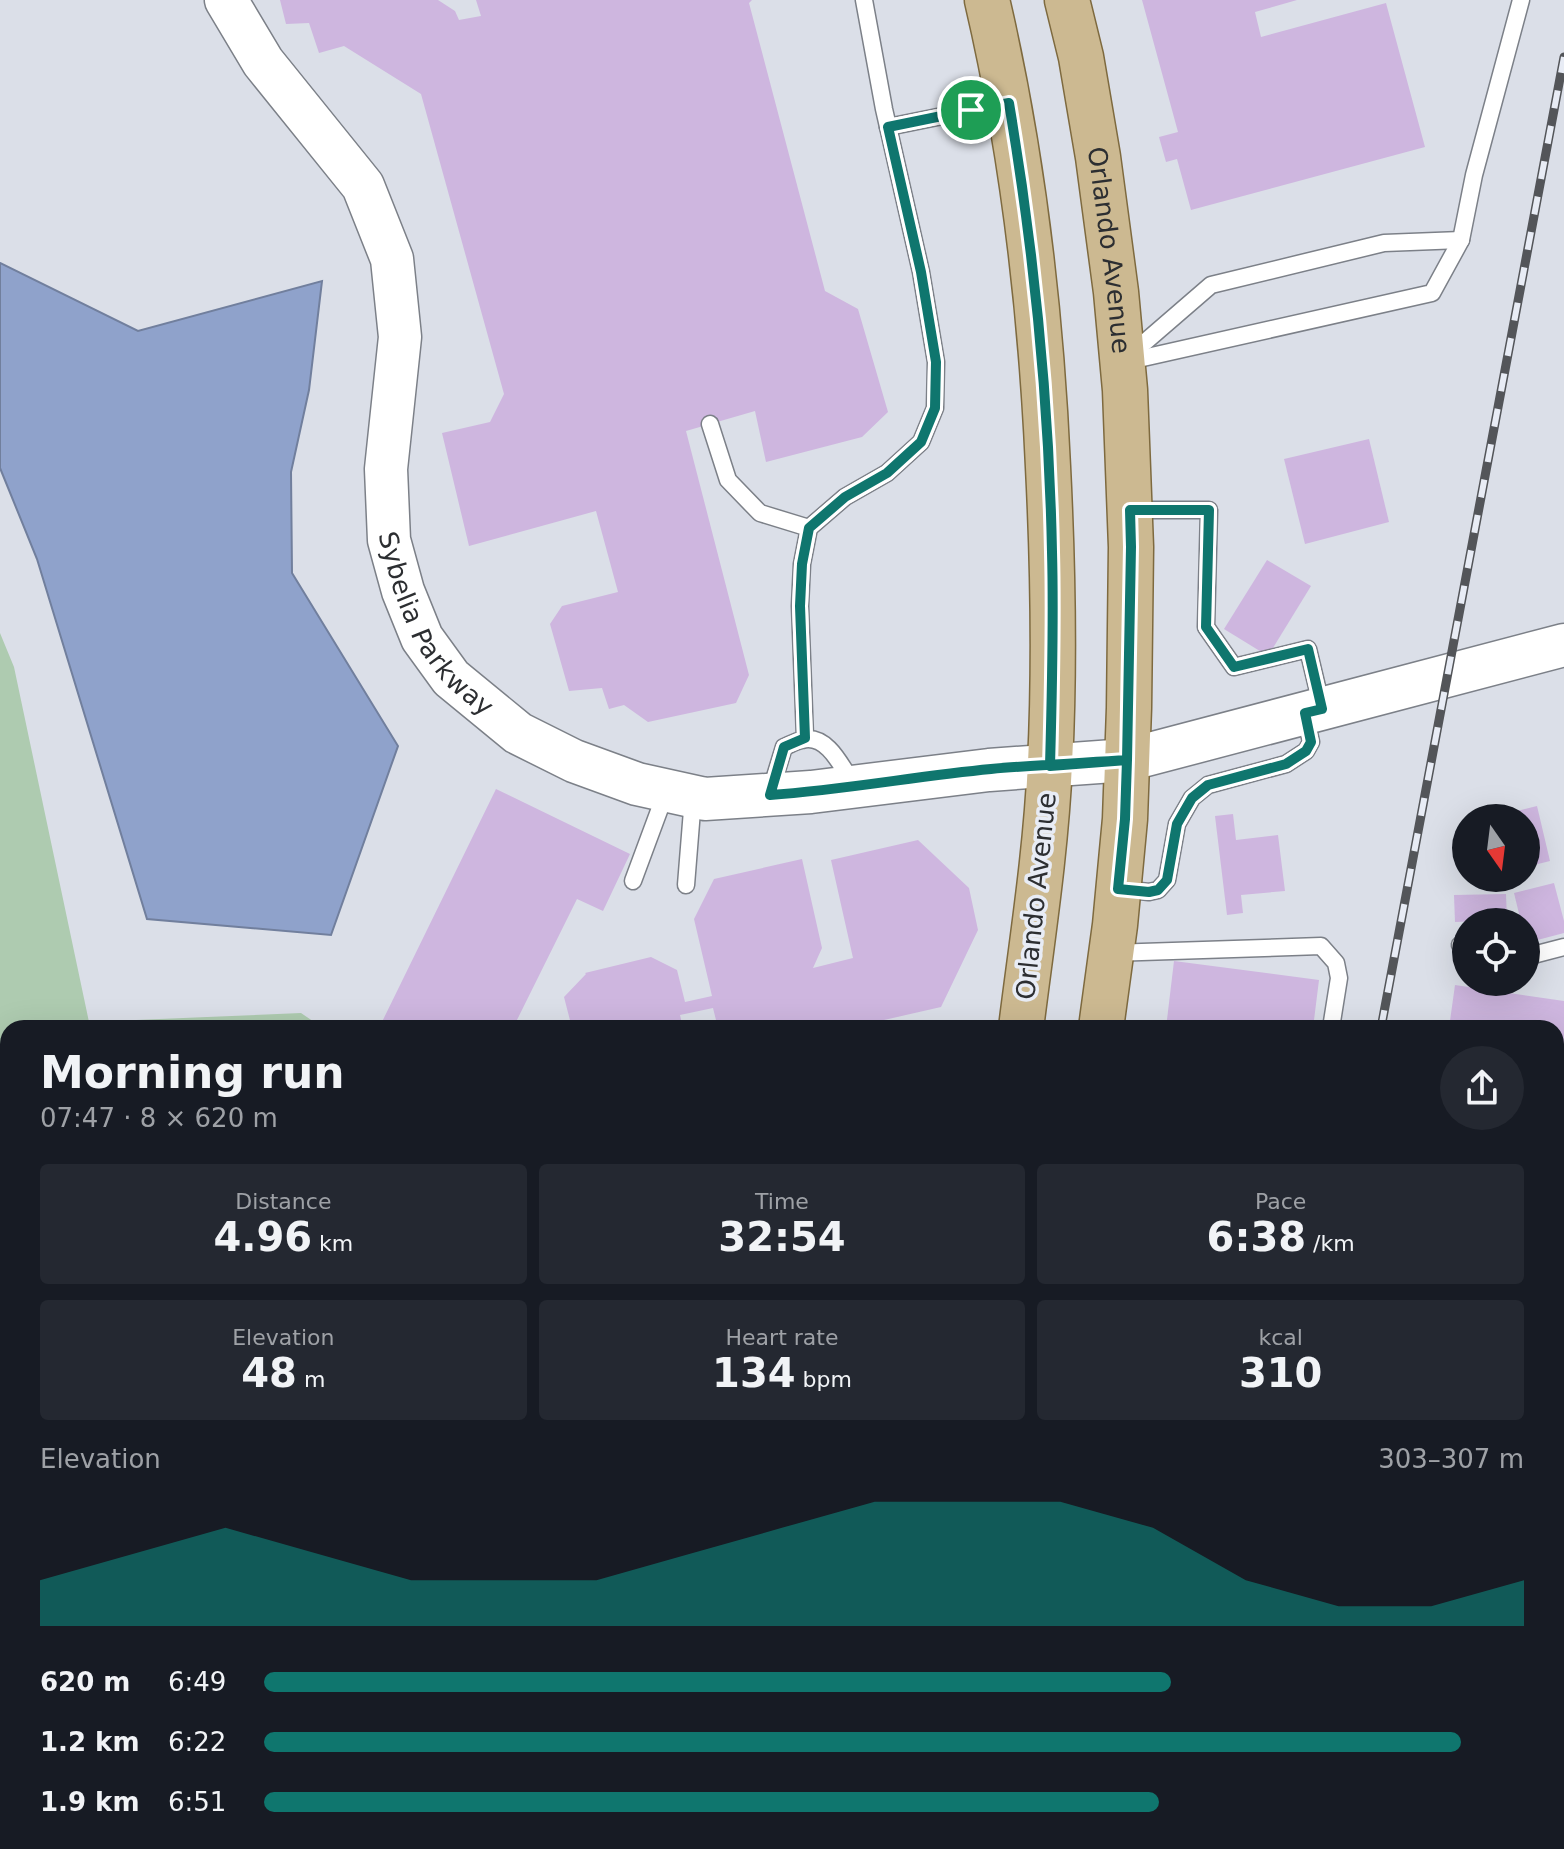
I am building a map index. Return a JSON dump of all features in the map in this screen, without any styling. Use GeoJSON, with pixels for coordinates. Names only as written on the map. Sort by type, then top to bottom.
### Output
{"type":"FeatureCollection","features":[{"type":"Feature","properties":{"kind":"main road","name":"Orlando Avenue"},"geometry":{"type":"LineString","coordinates":[[987,0],[1009,103],[1035,287],[1044,382],[1052,551],[1050,766],[1022,1020]]}},
{"type":"Feature","properties":{"kind":"main road","name":"Orlando Avenue"},"geometry":{"type":"LineString","coordinates":[[1067,0],[1081,57],[1098,157],[1116,292],[1130,510],[1125,819],[1102,1020]]}},
{"type":"Feature","properties":{"kind":"street","name":"Sybelia Parkway"},"geometry":{"type":"LineString","coordinates":[[226,0],[263,62],[363,186],[392,259],[400,337],[386,469],[389,540],[403,591],[422,638],[451,678],[518,733],[574,761],[637,784],[705,799],[855,787],[989,770],[1127,760],[1564,645]]}},
{"type":"Feature","properties":{"kind":"lane"},"geometry":{"type":"LineString","coordinates":[[805,738],[800,606],[802,564],[809,528],[845,497],[887,473],[921,442],[935,408],[936,362],[921,272],[888,127],[864,0]]}},
{"type":"Feature","properties":{"kind":"lane"},"geometry":{"type":"LineString","coordinates":[[1122,355],[1432,293],[1461,240],[1474,175],[1521,0]]}},
{"type":"Feature","properties":{"kind":"lane"},"geometry":{"type":"LineString","coordinates":[[888,127],[1009,103]]}},
{"type":"Feature","properties":{"kind":"lane"},"geometry":{"type":"LineString","coordinates":[[1122,355],[1145,342],[1211,285],[1384,243],[1461,240]]}},
{"type":"Feature","properties":{"kind":"lane"},"geometry":{"type":"LineString","coordinates":[[710,424],[728,480],[760,513],[809,528]]}},
{"type":"Feature","properties":{"kind":"lane"},"geometry":{"type":"LineString","coordinates":[[1118,889],[1158,890],[1167,880],[1177,824],[1192,798],[1208,785],[1286,764],[1306,751],[1311,742],[1314,711],[1308,649],[1234,667],[1206,627],[1209,510],[1130,510]]}},
{"type":"Feature","properties":{"kind":"lane"},"geometry":{"type":"LineString","coordinates":[[770,795],[784,747],[805,738],[821,742],[834,755],[855,787]]}},
{"type":"Feature","properties":{"kind":"lane"},"geometry":{"type":"LineString","coordinates":[[633,881],[680,794]]}},
{"type":"Feature","properties":{"kind":"lane"},"geometry":{"type":"LineString","coordinates":[[680,794],[686,885]]}},
{"type":"Feature","properties":{"kind":"lane"},"geometry":{"type":"LineString","coordinates":[[1111,953],[1321,946],[1336,963],[1339,978],[1332,1020]]}},
{"type":"Feature","properties":{"kind":"lane"},"geometry":{"type":"LineString","coordinates":[[1540,953],[1564,947]]}},
{"type":"Feature","properties":{"kind":"green space"},"geometry":{"type":"Polygon","coordinates":[[[0,633],[14,667],[89,1020],[0,1020],[0,633]]]}},
{"type":"Feature","properties":{"kind":"green space"},"geometry":{"type":"Polygon","coordinates":[[[301,1013],[311,1020],[136,1020],[301,1013]]]}},
{"type":"Feature","properties":{"kind":"water"},"geometry":{"type":"Polygon","coordinates":[[[0,263],[138,331],[322,281],[309,390],[291,472],[292,573],[398,746],[331,935],[147,919],[37,559],[0,468],[0,263]]]}},
{"type":"Feature","properties":{"kind":"building"},"geometry":{"type":"Polygon","coordinates":[[[280,0],[438,0],[455,11],[459,20],[481,16],[476,0],[752,0],[749,3],[825,291],[858,309],[888,412],[862,437],[766,462],[755,411],[686,431],[749,675],[736,703],[648,722],[624,705],[609,709],[602,688],[569,691],[550,624],[562,606],[618,592],[596,511],[469,546],[442,433],[490,422],[504,394],[421,94],[344,46],[319,53],[309,23],[286,24],[280,0]]]}},
{"type":"Feature","properties":{"kind":"building"},"geometry":{"type":"Polygon","coordinates":[[[1142,0],[1297,0],[1255,12],[1261,37],[1386,3],[1425,147],[1191,210],[1177,159],[1166,162],[1159,137],[1178,132],[1142,0]]]}},
{"type":"Feature","properties":{"kind":"building"},"geometry":{"type":"Polygon","coordinates":[[[1369,439],[1389,522],[1305,544],[1284,459],[1369,439]]]}},
{"type":"Feature","properties":{"kind":"building"},"geometry":{"type":"Polygon","coordinates":[[[1267,560],[1311,586],[1268,656],[1224,629],[1267,560]]]}},
{"type":"Feature","properties":{"kind":"building"},"geometry":{"type":"Polygon","coordinates":[[[496,789],[630,854],[603,911],[577,899],[517,1020],[383,1020],[496,789]]]}},
{"type":"Feature","properties":{"kind":"building"},"geometry":{"type":"Polygon","coordinates":[[[1233,814],[1236,840],[1278,835],[1285,891],[1241,895],[1243,913],[1227,915],[1215,816],[1233,814]]]}},
{"type":"Feature","properties":{"kind":"building"},"geometry":{"type":"Polygon","coordinates":[[[1540,819],[1550,861],[1540,864],[1540,819]]]}},
{"type":"Feature","properties":{"kind":"building"},"geometry":{"type":"Polygon","coordinates":[[[918,840],[969,888],[978,930],[941,1007],[884,1020],[716,1020],[713,1008],[680,1015],[681,1020],[570,1020],[564,997],[585,973],[651,957],[677,970],[685,1002],[712,996],[694,919],[714,879],[802,859],[822,948],[813,968],[853,958],[831,860],[918,840]]]}},
{"type":"Feature","properties":{"kind":"building"},"geometry":{"type":"Polygon","coordinates":[[[1554,883],[1564,933],[1540,939],[1540,908],[1518,908],[1514,893],[1540,892],[1540,886],[1554,883]]]}},
{"type":"Feature","properties":{"kind":"building"},"geometry":{"type":"Polygon","coordinates":[[[1506,894],[1507,908],[1454,908],[1454,895],[1506,894]]]}},
{"type":"Feature","properties":{"kind":"building"},"geometry":{"type":"Polygon","coordinates":[[[1174,961],[1319,980],[1314,1020],[1167,1020],[1174,961]]]}},
{"type":"Feature","properties":{"kind":"building"},"geometry":{"type":"Polygon","coordinates":[[[1453,996],[1530,996],[1564,1001],[1564,1020],[1450,1020],[1453,996]]]}},
{"type":"Feature","properties":{"kind":"railway"},"geometry":{"type":"LineString","coordinates":[[1383,1020],[1564,57]]}},
{"type":"Feature","properties":{"kind":"route"},"geometry":{"type":"LineString","coordinates":[[971,110],[888,127],[921,272],[936,362],[935,408],[921,442],[887,473],[845,497],[809,528],[802,564],[800,606],[805,738],[784,747],[770,795],[989,770],[1050,766],[1127,760],[1118,889],[1158,890],[1167,880],[1177,824],[1192,798],[1208,785],[1286,764],[1306,751],[1311,742],[1305,713],[1322,709],[1308,649],[1234,667],[1206,627],[1209,510],[1130,510],[1127,760],[1050,766],[1052,551],[1044,382],[1035,287],[1009,103],[971,110]]}}]}
